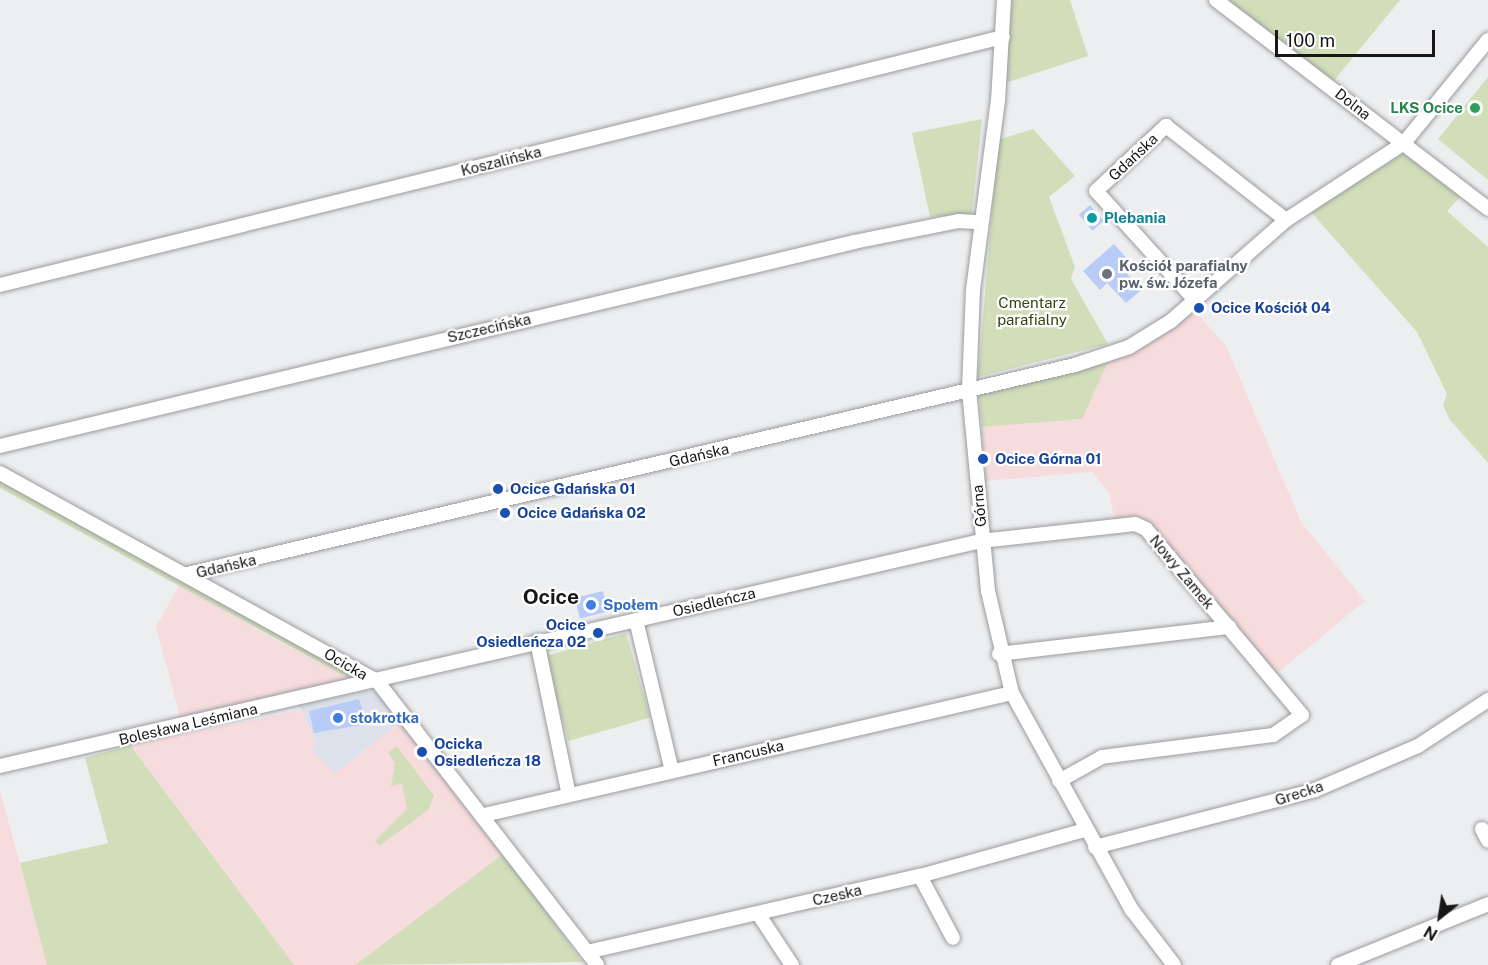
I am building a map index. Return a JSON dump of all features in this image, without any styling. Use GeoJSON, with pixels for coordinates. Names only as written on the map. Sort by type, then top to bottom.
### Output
{"type":"FeatureCollection","features":[{"type":"Feature","properties":{"kind":"street","name":"Górna"},"geometry":{"type":"LineString","coordinates":[[1004,0],[1003,37],[980,222],[969,390],[981,541],[999,654],[1012,693],[1085,830],[1132,910],[1174,965]]}},
{"type":"Feature","properties":{"kind":"street","name":"Dolna"},"geometry":{"type":"LineString","coordinates":[[1216,0],[1488,209]]}},
{"type":"Feature","properties":{"kind":"street","name":"Koszalińska"},"geometry":{"type":"LineString","coordinates":[[0,285],[1003,37]]}},
{"type":"Feature","properties":{"kind":"street","name":"Gdańska"},"geometry":{"type":"LineString","coordinates":[[188,574],[969,390],[1129,347],[1195,300],[1287,220],[1404,143],[1488,40]]}},
{"type":"Feature","properties":{"kind":"street","name":"Gdańska"},"geometry":{"type":"LineString","coordinates":[[1195,300],[1096,190],[1166,126],[1287,220]]}},
{"type":"Feature","properties":{"kind":"street","name":"Szczecińska"},"geometry":{"type":"LineString","coordinates":[[0,446],[854,242],[958,221],[980,222]]}},
{"type":"Feature","properties":{"kind":"street","name":"Ocicka"},"geometry":{"type":"LineString","coordinates":[[0,473],[188,574],[376,681],[484,815],[597,965]]}},
{"type":"Feature","properties":{"kind":"street","name":"Nowy Zamek"},"geometry":{"type":"LineString","coordinates":[[981,541],[1135,524],[1146,529],[1302,715],[1273,735],[1102,758],[1059,781]]}},
{"type":"Feature","properties":{"kind":"street","name":"Osiedleńcza"},"geometry":{"type":"LineString","coordinates":[[376,681],[981,541]]}},
{"type":"Feature","properties":{"kind":"street"},"geometry":{"type":"LineString","coordinates":[[636,620],[672,771]]}},
{"type":"Feature","properties":{"kind":"street"},"geometry":{"type":"LineString","coordinates":[[999,654],[1229,627]]}},
{"type":"Feature","properties":{"kind":"street"},"geometry":{"type":"LineString","coordinates":[[537,642],[569,795]]}},
{"type":"Feature","properties":{"kind":"street","name":"Bolesława Leśmiana"},"geometry":{"type":"LineString","coordinates":[[0,766],[376,681]]}},
{"type":"Feature","properties":{"kind":"street","name":"Francuska"},"geometry":{"type":"LineString","coordinates":[[484,815],[1012,693]]}},
{"type":"Feature","properties":{"kind":"street","name":"Grecka"},"geometry":{"type":"LineString","coordinates":[[1095,847],[1315,790],[1418,746],[1488,700]]}},
{"type":"Feature","properties":{"kind":"street","name":"Czeska"},"geometry":{"type":"LineString","coordinates":[[587,952],[759,915],[920,876],[1085,830]]}},
{"type":"Feature","properties":{"kind":"street"},"geometry":{"type":"LineString","coordinates":[[920,876],[953,938]]}},
{"type":"Feature","properties":{"kind":"street"},"geometry":{"type":"LineString","coordinates":[[1338,965],[1487,908]]}},
{"type":"Feature","properties":{"kind":"street"},"geometry":{"type":"LineString","coordinates":[[759,915],[792,965]]}},
{"type":"Feature","properties":{"kind":"shaded area"},"geometry":{"type":"Polygon","coordinates":[[[1195,311],[1226,346],[1301,522],[1365,601],[1275,675],[1142,518],[1114,519],[1110,494],[1092,472],[986,481],[982,427],[1081,419],[1108,362],[1195,311]]]}},
{"type":"Feature","properties":{"kind":"shaded area"},"geometry":{"type":"Polygon","coordinates":[[[179,585],[350,679],[181,720],[156,627],[179,585]]]}},
{"type":"Feature","properties":{"kind":"shaded area"},"geometry":{"type":"Polygon","coordinates":[[[364,691],[376,692],[402,722],[335,773],[310,749],[316,743],[299,705],[364,691]]]}},
{"type":"Feature","properties":{"kind":"shaded area"},"geometry":{"type":"Polygon","coordinates":[[[301,710],[316,744],[311,749],[335,773],[402,722],[502,855],[355,965],[294,965],[130,745],[301,710]]]}},
{"type":"Feature","properties":{"kind":"shaded area"},"geometry":{"type":"Polygon","coordinates":[[[0,791],[20,863],[47,965],[0,965],[0,791]]]}},
{"type":"Feature","properties":{"kind":"green space"},"geometry":{"type":"Polygon","coordinates":[[[1008,0],[1070,0],[1088,56],[1005,83],[1008,0]]]}},
{"type":"Feature","properties":{"kind":"green space"},"geometry":{"type":"Polygon","coordinates":[[[1226,0],[1400,0],[1332,83],[1226,0]]]}},
{"type":"Feature","properties":{"kind":"green space","name":"LKS Ocice"},"geometry":{"type":"Polygon","coordinates":[[[1488,77],[1488,180],[1438,139],[1488,77]]]}},
{"type":"Feature","properties":{"kind":"green space"},"geometry":{"type":"Polygon","coordinates":[[[982,119],[972,214],[930,217],[912,133],[982,119]]]}},
{"type":"Feature","properties":{"kind":"green space","name":"Cmentarz parafialny"},"geometry":{"type":"Polygon","coordinates":[[[1033,129],[1075,176],[1049,197],[1075,267],[1071,279],[1108,344],[978,377],[998,140],[1033,129]]]}},
{"type":"Feature","properties":{"kind":"green space"},"geometry":{"type":"Polygon","coordinates":[[[1401,155],[1413,156],[1461,196],[1447,211],[1488,247],[1488,463],[1450,420],[1443,405],[1447,394],[1417,332],[1311,212],[1401,155]]]}},
{"type":"Feature","properties":{"kind":"green space"},"geometry":{"type":"Polygon","coordinates":[[[1108,362],[1082,419],[982,427],[979,393],[1108,362]]]}},
{"type":"Feature","properties":{"kind":"green space"},"geometry":{"type":"Polygon","coordinates":[[[0,478],[351,671],[350,679],[0,488],[0,478]]]}},
{"type":"Feature","properties":{"kind":"green space"},"geometry":{"type":"Polygon","coordinates":[[[626,633],[650,718],[569,741],[544,656],[626,633]]]}},
{"type":"Feature","properties":{"kind":"green space"},"geometry":{"type":"Polygon","coordinates":[[[130,745],[294,965],[47,965],[20,863],[108,843],[85,758],[130,745]]]}},
{"type":"Feature","properties":{"kind":"green space"},"geometry":{"type":"Polygon","coordinates":[[[397,746],[434,796],[428,810],[379,846],[375,841],[407,809],[402,783],[391,787],[395,763],[388,752],[397,746]]]}},
{"type":"Feature","properties":{"kind":"green space"},"geometry":{"type":"Polygon","coordinates":[[[446,779],[505,854],[582,962],[355,965],[502,855],[446,779]]]}},
{"type":"Feature","properties":{"kind":"building","name":"Plebania"},"geometry":{"type":"Polygon","coordinates":[[[1090,205],[1104,221],[1092,231],[1079,215],[1090,205]]]}},
{"type":"Feature","properties":{"kind":"building","name":"Kościół parafialny pw. św. Józefa"},"geometry":{"type":"Polygon","coordinates":[[[1114,244],[1130,262],[1123,269],[1141,290],[1126,303],[1107,283],[1100,290],[1083,271],[1114,244]]]}},
{"type":"Feature","properties":{"kind":"building","name":"Społem"},"geometry":{"type":"Polygon","coordinates":[[[603,591],[608,611],[580,618],[575,598],[603,591]]]}},
{"type":"Feature","properties":{"kind":"building","name":"stokrotka"},"geometry":{"type":"Polygon","coordinates":[[[359,699],[367,724],[314,733],[309,711],[359,699]]]}},
{"type":"Feature","properties":{"kind":"place","name":"LKS Ocice"},"geometry":{"type":"Point","coordinates":[1475,108]}},
{"type":"Feature","properties":{"kind":"place","name":"Plebania"},"geometry":{"type":"Point","coordinates":[1092,218]}},
{"type":"Feature","properties":{"kind":"place","name":"Kościół parafialny pw. św. Józefa"},"geometry":{"type":"Point","coordinates":[1107,274]}},
{"type":"Feature","properties":{"kind":"place","name":"Ocice Kościół 04"},"geometry":{"type":"Point","coordinates":[1199,308]}},
{"type":"Feature","properties":{"kind":"place","name":"Ocice Górna 01"},"geometry":{"type":"Point","coordinates":[983,459]}},
{"type":"Feature","properties":{"kind":"place","name":"Ocice Gdańska 01"},"geometry":{"type":"Point","coordinates":[498,489]}},
{"type":"Feature","properties":{"kind":"place","name":"Ocice Gdańska 02"},"geometry":{"type":"Point","coordinates":[505,513]}},
{"type":"Feature","properties":{"kind":"place","name":"Społem"},"geometry":{"type":"Point","coordinates":[591,605]}},
{"type":"Feature","properties":{"kind":"place","name":"Ocice Osiedleńcza 02"},"geometry":{"type":"Point","coordinates":[598,633]}},
{"type":"Feature","properties":{"kind":"place","name":"stokrotka"},"geometry":{"type":"Point","coordinates":[338,718]}},
{"type":"Feature","properties":{"kind":"place","name":"Ocicka Osiedleńcza 18"},"geometry":{"type":"Point","coordinates":[422,752]}},
{"type":"Feature","properties":{"kind":"district","name":"Ocice"},"geometry":{"type":"Point","coordinates":[551,597]}}]}
